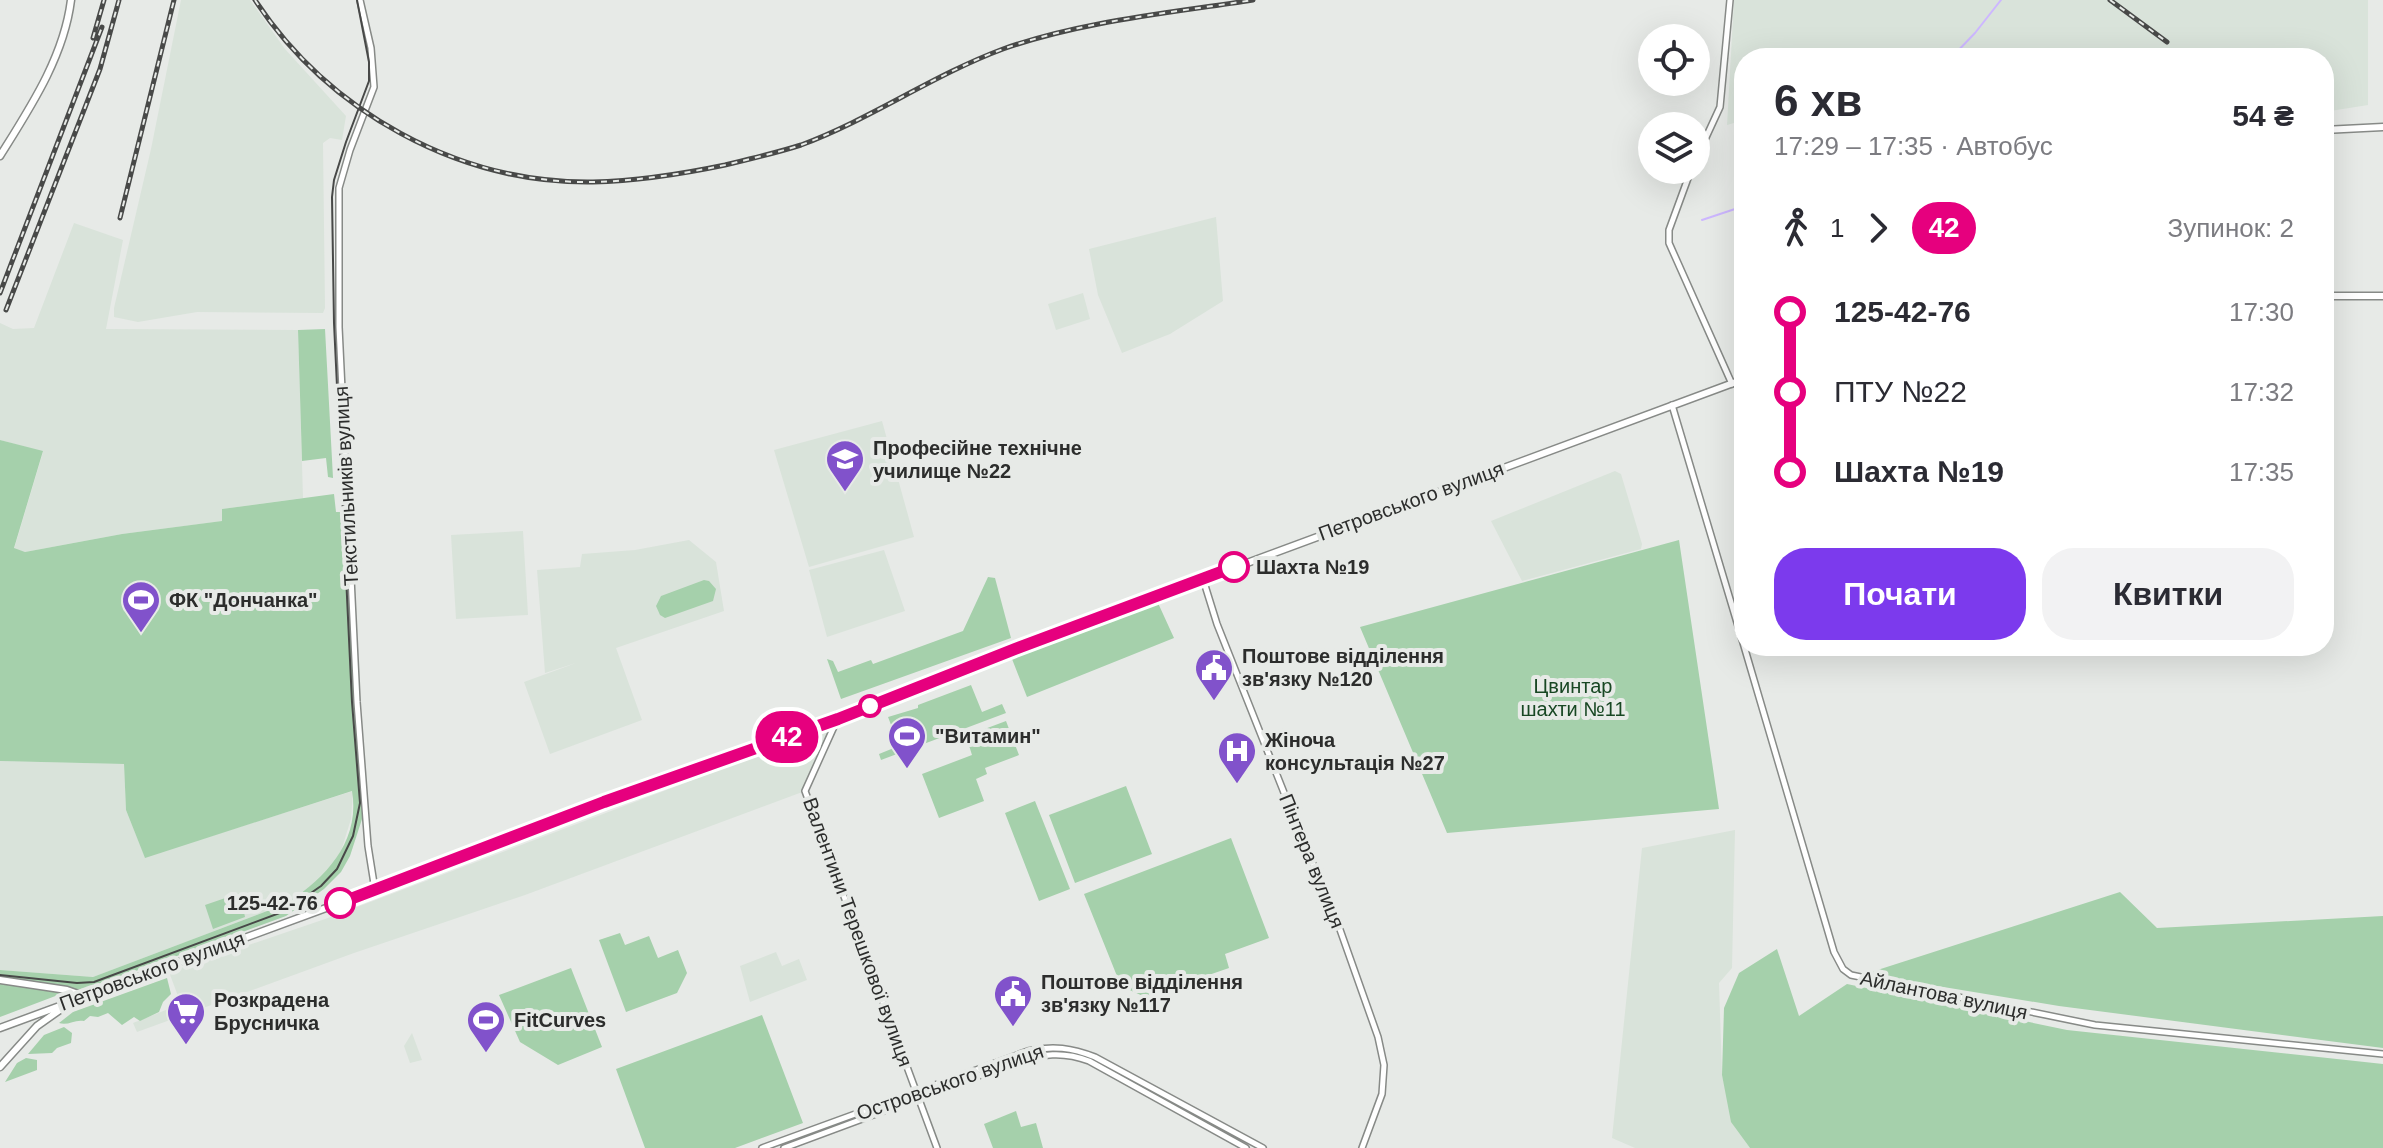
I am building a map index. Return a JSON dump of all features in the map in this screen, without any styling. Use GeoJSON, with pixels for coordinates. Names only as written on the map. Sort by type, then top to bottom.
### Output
{"type":"FeatureCollection","features":[{"type":"Feature","properties":{"kind":"main road"},"geometry":{"type":"LineString","coordinates":[[0,156],[60,51],[67,30],[71,0]]}},
{"type":"Feature","properties":{"kind":"main road"},"geometry":{"type":"LineString","coordinates":[[2334,129],[2383,127]]}},
{"type":"Feature","properties":{"kind":"main road"},"geometry":{"type":"LineString","coordinates":[[2334,296],[2383,296]]}},
{"type":"Feature","properties":{"kind":"main road","name":"Петровського вулиця"},"geometry":{"type":"LineString","coordinates":[[0,1028],[604,802],[838,719],[1015,649],[1732,384]]}},
{"type":"Feature","properties":{"kind":"main road"},"geometry":{"type":"LineString","coordinates":[[0,980],[67,990],[84,996]]}},
{"type":"Feature","properties":{"kind":"main road"},"geometry":{"type":"LineString","coordinates":[[0,1067],[37,1026],[84,996]]}},
{"type":"Feature","properties":{"kind":"street","name":"Текстильників вулиця"},"geometry":{"type":"LineString","coordinates":[[360,0],[371,48],[374,87],[341,176],[338,274],[342,420],[357,702],[368,846],[375,890]]}},
{"type":"Feature","properties":{"kind":"street"},"geometry":{"type":"LineString","coordinates":[[1710,129],[1720,107],[1730,0]]}},
{"type":"Feature","properties":{"kind":"street"},"geometry":{"type":"LineString","coordinates":[[1686,184],[1669,230],[1669,243],[1732,384]]}},
{"type":"Feature","properties":{"kind":"street","name":"Айлантова вулиця"},"geometry":{"type":"LineString","coordinates":[[1672,405],[1734,613]]}},
{"type":"Feature","properties":{"kind":"street","name":"Пінтера вулиця"},"geometry":{"type":"LineString","coordinates":[[1203,579],[1217,624],[1338,924],[1378,1037],[1384,1065],[1382,1094],[1362,1148]]}},
{"type":"Feature","properties":{"kind":"street","name":"Айлантова вулиця"},"geometry":{"type":"LineString","coordinates":[[1747,656],[1834,952],[1843,969],[1851,975],[2095,1025],[2383,1054]]}},
{"type":"Feature","properties":{"kind":"street","name":"Валентини Терешкової вулиця"},"geometry":{"type":"LineString","coordinates":[[838,719],[805,791],[937,1148]]}},
{"type":"Feature","properties":{"kind":"street","name":"Островського вулиця"},"geometry":{"type":"LineString","coordinates":[[784,1148],[1044,1047],[1075,1049],[1263,1148]]}},
{"type":"Feature","properties":{"kind":"street","name":"Островського вулиця"},"geometry":{"type":"LineString","coordinates":[[762,1148],[1016,1062],[1050,1054],[1077,1056],[1246,1148]]}},
{"type":"Feature","properties":{"kind":"street"},"geometry":{"type":"LineString","coordinates":[[1124,1081],[1131,1076]]}},
{"type":"Feature","properties":{"kind":"street"},"geometry":{"type":"LineString","coordinates":[[1197,1121],[1201,1115]]}},
{"type":"Feature","properties":{"kind":"shaded area"},"geometry":{"type":"Polygon","coordinates":[[[181,0],[250,0],[285,49],[346,116],[342,140],[330,138],[323,143],[323,313],[197,312],[138,322],[114,317],[181,0]]]}},
{"type":"Feature","properties":{"kind":"shaded area"},"geometry":{"type":"Polygon","coordinates":[[[1734,0],[2368,0],[2368,105],[2334,110],[2334,48],[1734,48],[1734,123],[1727,125],[1734,0]]]}},
{"type":"Feature","properties":{"kind":"shaded area"},"geometry":{"type":"Polygon","coordinates":[[[1216,217],[1223,301],[1170,334],[1122,353],[1098,295],[1089,249],[1216,217]]]}},
{"type":"Feature","properties":{"kind":"shaded area"},"geometry":{"type":"Polygon","coordinates":[[[74,223],[123,240],[106,329],[298,330],[303,498],[222,509],[223,521],[122,534],[25,552],[14,549],[43,452],[0,440],[0,323],[13,329],[34,328],[74,223]]]}},
{"type":"Feature","properties":{"kind":"shaded area"},"geometry":{"type":"Polygon","coordinates":[[[1083,293],[1090,319],[1056,330],[1048,304],[1083,293]]]}},
{"type":"Feature","properties":{"kind":"shaded area","name":"Професійне технічне училище №22"},"geometry":{"type":"Polygon","coordinates":[[[882,421],[914,537],[809,567],[774,450],[882,421]]]}},
{"type":"Feature","properties":{"kind":"shaded area"},"geometry":{"type":"Polygon","coordinates":[[[1615,471],[1621,474],[1641,549],[1522,581],[1491,521],[1615,471]]]}},
{"type":"Feature","properties":{"kind":"shaded area"},"geometry":{"type":"Polygon","coordinates":[[[523,531],[528,615],[456,619],[451,535],[523,531]]]}},
{"type":"Feature","properties":{"kind":"shaded area"},"geometry":{"type":"Polygon","coordinates":[[[689,540],[716,562],[724,611],[616,648],[642,720],[550,754],[524,682],[576,663],[545,673],[537,570],[580,567],[582,554],[635,550],[689,540]]]}},
{"type":"Feature","properties":{"kind":"shaded area"},"geometry":{"type":"Polygon","coordinates":[[[884,550],[905,611],[827,637],[809,570],[884,550]]]}},
{"type":"Feature","properties":{"kind":"shaded area"},"geometry":{"type":"Polygon","coordinates":[[[833,727],[805,791],[525,895],[137,1032],[133,1023],[181,1004],[169,972],[328,918],[833,727]]]}},
{"type":"Feature","properties":{"kind":"shaded area"},"geometry":{"type":"Polygon","coordinates":[[[0,761],[124,764],[126,810],[145,857],[353,791],[351,819],[333,865],[318,881],[283,905],[93,977],[0,970],[0,761]]]}},
{"type":"Feature","properties":{"kind":"shaded area"},"geometry":{"type":"Polygon","coordinates":[[[1735,830],[1732,968],[1719,983],[1722,1075],[1734,1126],[1750,1148],[1635,1148],[1612,1138],[1642,848],[1735,830]]]}},
{"type":"Feature","properties":{"kind":"shaded area"},"geometry":{"type":"Polygon","coordinates":[[[776,952],[782,966],[799,959],[807,980],[750,1002],[740,966],[776,952]]]}},
{"type":"Feature","properties":{"kind":"shaded area"},"geometry":{"type":"Polygon","coordinates":[[[412,1033],[422,1060],[410,1063],[404,1046],[412,1033]]]}},
{"type":"Feature","properties":{"kind":"green space"},"geometry":{"type":"Polygon","coordinates":[[[325,329],[333,478],[328,477],[326,458],[302,461],[298,330],[325,329]]]}},
{"type":"Feature","properties":{"kind":"green space"},"geometry":{"type":"Polygon","coordinates":[[[0,440],[43,451],[14,548],[25,552],[122,534],[222,521],[222,509],[334,494],[336,512],[347,512],[363,816],[350,856],[341,872],[324,889],[286,916],[95,986],[66,992],[0,1017],[0,970],[93,977],[283,905],[312,884],[336,858],[345,844],[353,810],[352,791],[145,858],[126,810],[124,764],[0,761],[0,440]]]}},
{"type":"Feature","properties":{"kind":"green space","name":"Цвинтар шахти №11"},"geometry":{"type":"Polygon","coordinates":[[[1679,540],[1719,809],[1447,833],[1360,627],[1679,540]]]}},
{"type":"Feature","properties":{"kind":"green space"},"geometry":{"type":"Polygon","coordinates":[[[988,577],[995,578],[1011,638],[841,699],[827,659],[833,661],[838,672],[871,660],[873,664],[963,631],[988,577]]]}},
{"type":"Feature","properties":{"kind":"green space"},"geometry":{"type":"Polygon","coordinates":[[[704,580],[716,589],[713,601],[665,618],[660,615],[656,606],[661,596],[704,580]]]}},
{"type":"Feature","properties":{"kind":"green space"},"geometry":{"type":"Polygon","coordinates":[[[1158,603],[1174,638],[1027,697],[1012,659],[1158,603]]]}},
{"type":"Feature","properties":{"kind":"green space"},"geometry":{"type":"Polygon","coordinates":[[[971,685],[982,712],[1002,704],[1006,713],[881,760],[879,754],[911,741],[906,726],[893,730],[888,717],[971,685]]]}},
{"type":"Feature","properties":{"kind":"green space"},"geometry":{"type":"Polygon","coordinates":[[[1006,721],[1019,755],[985,768],[987,774],[976,779],[984,801],[939,818],[922,774],[972,755],[966,736],[1006,721]]]}},
{"type":"Feature","properties":{"kind":"green space"},"geometry":{"type":"Polygon","coordinates":[[[1126,786],[1152,854],[1075,883],[1049,815],[1126,786]]]}},
{"type":"Feature","properties":{"kind":"green space"},"geometry":{"type":"Polygon","coordinates":[[[1035,801],[1070,889],[1039,901],[1005,813],[1035,801]]]}},
{"type":"Feature","properties":{"kind":"green space"},"geometry":{"type":"Polygon","coordinates":[[[1231,838],[1269,938],[1225,954],[1229,968],[1145,997],[1121,986],[1084,894],[1231,838]]]}},
{"type":"Feature","properties":{"kind":"green space"},"geometry":{"type":"Polygon","coordinates":[[[2120,892],[2157,928],[2383,916],[2383,1048],[2059,1006],[1865,974],[2120,892]]]}},
{"type":"Feature","properties":{"kind":"green space"},"geometry":{"type":"Polygon","coordinates":[[[240,893],[245,917],[213,929],[205,905],[240,893]]]}},
{"type":"Feature","properties":{"kind":"green space"},"geometry":{"type":"Polygon","coordinates":[[[620,933],[625,945],[649,936],[658,958],[678,950],[687,973],[677,993],[626,1012],[599,940],[620,933]]]}},
{"type":"Feature","properties":{"kind":"green space"},"geometry":{"type":"Polygon","coordinates":[[[1777,949],[1799,1016],[1847,984],[2067,1030],[2383,1064],[2383,1148],[1750,1148],[1731,1122],[1722,1075],[1724,1008],[1739,973],[1777,949]]]}},
{"type":"Feature","properties":{"kind":"green space"},"geometry":{"type":"Polygon","coordinates":[[[571,968],[602,1047],[558,1065],[520,1042],[499,995],[571,968]]]}},
{"type":"Feature","properties":{"kind":"green space"},"geometry":{"type":"Polygon","coordinates":[[[167,978],[171,994],[159,1012],[140,1021],[134,1017],[122,1025],[108,1013],[90,1016],[84,1021],[59,1023],[73,1012],[167,978]]]}},
{"type":"Feature","properties":{"kind":"green space"},"geometry":{"type":"Polygon","coordinates":[[[762,1015],[803,1123],[735,1148],[645,1148],[616,1069],[762,1015]]]}},
{"type":"Feature","properties":{"kind":"green space"},"geometry":{"type":"Polygon","coordinates":[[[64,1027],[72,1033],[71,1043],[52,1053],[28,1054],[44,1035],[64,1027]]]}},
{"type":"Feature","properties":{"kind":"green space"},"geometry":{"type":"Polygon","coordinates":[[[26,1058],[37,1060],[37,1070],[5,1082],[17,1063],[26,1058]]]}},
{"type":"Feature","properties":{"kind":"green space"},"geometry":{"type":"Polygon","coordinates":[[[1016,1111],[1021,1127],[1036,1123],[1043,1148],[993,1148],[984,1124],[1016,1111]]]}},
{"type":"Feature","properties":{"kind":"waterway"},"geometry":{"type":"LineString","coordinates":[[1961,48],[2001,0]]}},
{"type":"Feature","properties":{"kind":"waterway"},"geometry":{"type":"LineString","coordinates":[[1702,220],[1734,209]]}},
{"type":"Feature","properties":{"kind":"tram line"},"geometry":{"type":"LineString","coordinates":[[0,975],[94,982],[285,911],[321,886],[337,869],[353,836],[360,803],[352,702],[334,323],[332,197],[346,142],[369,81],[369,62],[357,0]]}},
{"type":"Feature","properties":{"kind":"railway"},"geometry":{"type":"LineString","coordinates":[[93,38],[104,0]]}},
{"type":"Feature","properties":{"kind":"railway"},"geometry":{"type":"LineString","coordinates":[[6,310],[100,69],[119,0]]}},
{"type":"Feature","properties":{"kind":"railway"},"geometry":{"type":"LineString","coordinates":[[120,218],[174,0]]}},
{"type":"Feature","properties":{"kind":"railway"},"geometry":{"type":"LineString","coordinates":[[255,0],[285,40],[320,76],[358,107],[401,133],[446,155],[494,170],[543,179],[593,182],[643,179],[692,171],[801,145],[977,60],[1033,39],[1126,19],[1253,0]]}},
{"type":"Feature","properties":{"kind":"railway"},"geometry":{"type":"LineString","coordinates":[[2110,0],[2167,42]]}},
{"type":"Feature","properties":{"kind":"railway"},"geometry":{"type":"LineString","coordinates":[[0,293],[102,27]]}},
{"type":"Feature","properties":{"kind":"bus line","name":"42"},"geometry":{"type":"LineString","coordinates":[[340,903],[604,802],[838,719],[1234,567]]}},
{"type":"Feature","properties":{"kind":"place","name":"Професійне технічне училище №22"},"geometry":{"type":"Point","coordinates":[845,493]}},
{"type":"Feature","properties":{"kind":"place","name":"Шахта №19"},"geometry":{"type":"Point","coordinates":[1234,567]}},
{"type":"Feature","properties":{"kind":"place","name":"ФК \"Дончанка\""},"geometry":{"type":"Point","coordinates":[141,634]}},
{"type":"Feature","properties":{"kind":"place","name":"Поштове відділення зв'язку №120"},"geometry":{"type":"Point","coordinates":[1214,702]}},
{"type":"Feature","properties":{"kind":"place","name":"\"Витамин\""},"geometry":{"type":"Point","coordinates":[907,770]}},
{"type":"Feature","properties":{"kind":"place","name":"Жіноча консультація №27"},"geometry":{"type":"Point","coordinates":[1237,785]}},
{"type":"Feature","properties":{"kind":"place","name":"125-42-76"},"geometry":{"type":"Point","coordinates":[340,903]}},
{"type":"Feature","properties":{"kind":"place","name":"Поштове відділення зв'язку №117"},"geometry":{"type":"Point","coordinates":[1013,1028]}},
{"type":"Feature","properties":{"kind":"place","name":"Розкрадена Брусничка"},"geometry":{"type":"Point","coordinates":[186,1046]}},
{"type":"Feature","properties":{"kind":"place","name":"FitCurves"},"geometry":{"type":"Point","coordinates":[486,1054]}}]}
